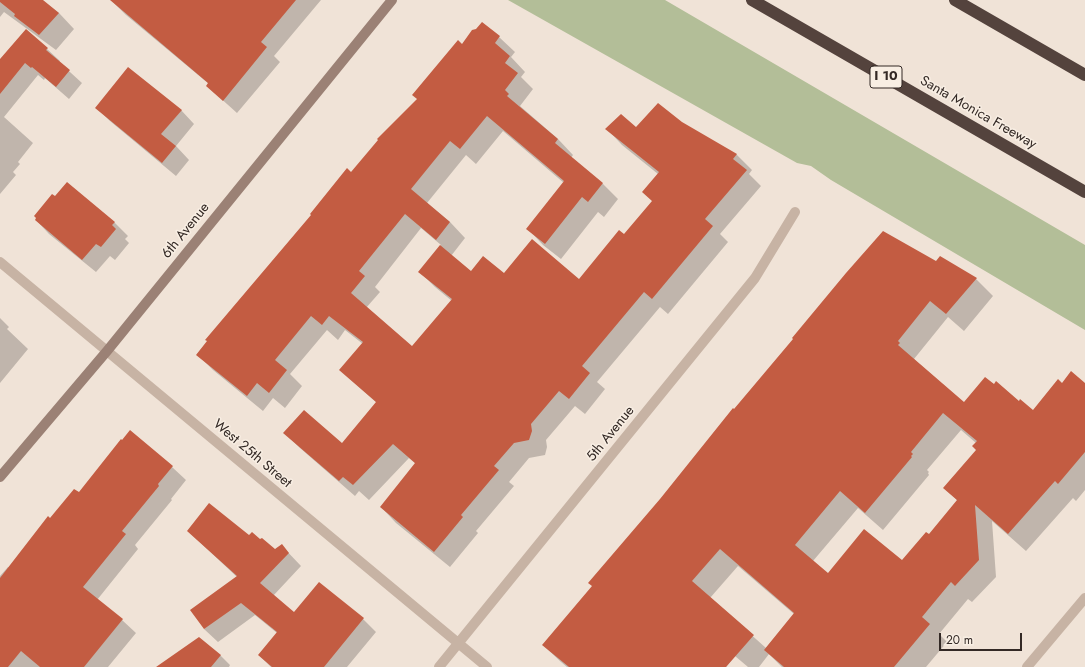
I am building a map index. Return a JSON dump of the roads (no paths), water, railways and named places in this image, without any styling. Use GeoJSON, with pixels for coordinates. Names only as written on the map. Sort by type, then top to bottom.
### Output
{"type":"FeatureCollection","features":[{"type":"Feature","properties":{"kind":"highway","name":"Santa Monica Freeway"},"geometry":{"type":"LineString","coordinates":[[752,0],[1085,192]]}},
{"type":"Feature","properties":{"kind":"highway"},"geometry":{"type":"LineString","coordinates":[[955,0],[1085,75]]}},
{"type":"Feature","properties":{"kind":"highway"},"geometry":{"type":"LineString","coordinates":[[1020,155],[1085,198]]}},
{"type":"Feature","properties":{"kind":"street","name":"6th Avenue"},"geometry":{"type":"LineString","coordinates":[[0,478],[107,351],[392,0]]}},
{"type":"Feature","properties":{"kind":"street","name":"5th Avenue"},"geometry":{"type":"LineString","coordinates":[[440,667],[755,278],[795,212]]}},
{"type":"Feature","properties":{"kind":"street","name":"West 25th Street"},"geometry":{"type":"LineString","coordinates":[[0,262],[487,667]]}},
{"type":"Feature","properties":{"kind":"street"},"geometry":{"type":"LineString","coordinates":[[1027,667],[1085,598]]}}]}
